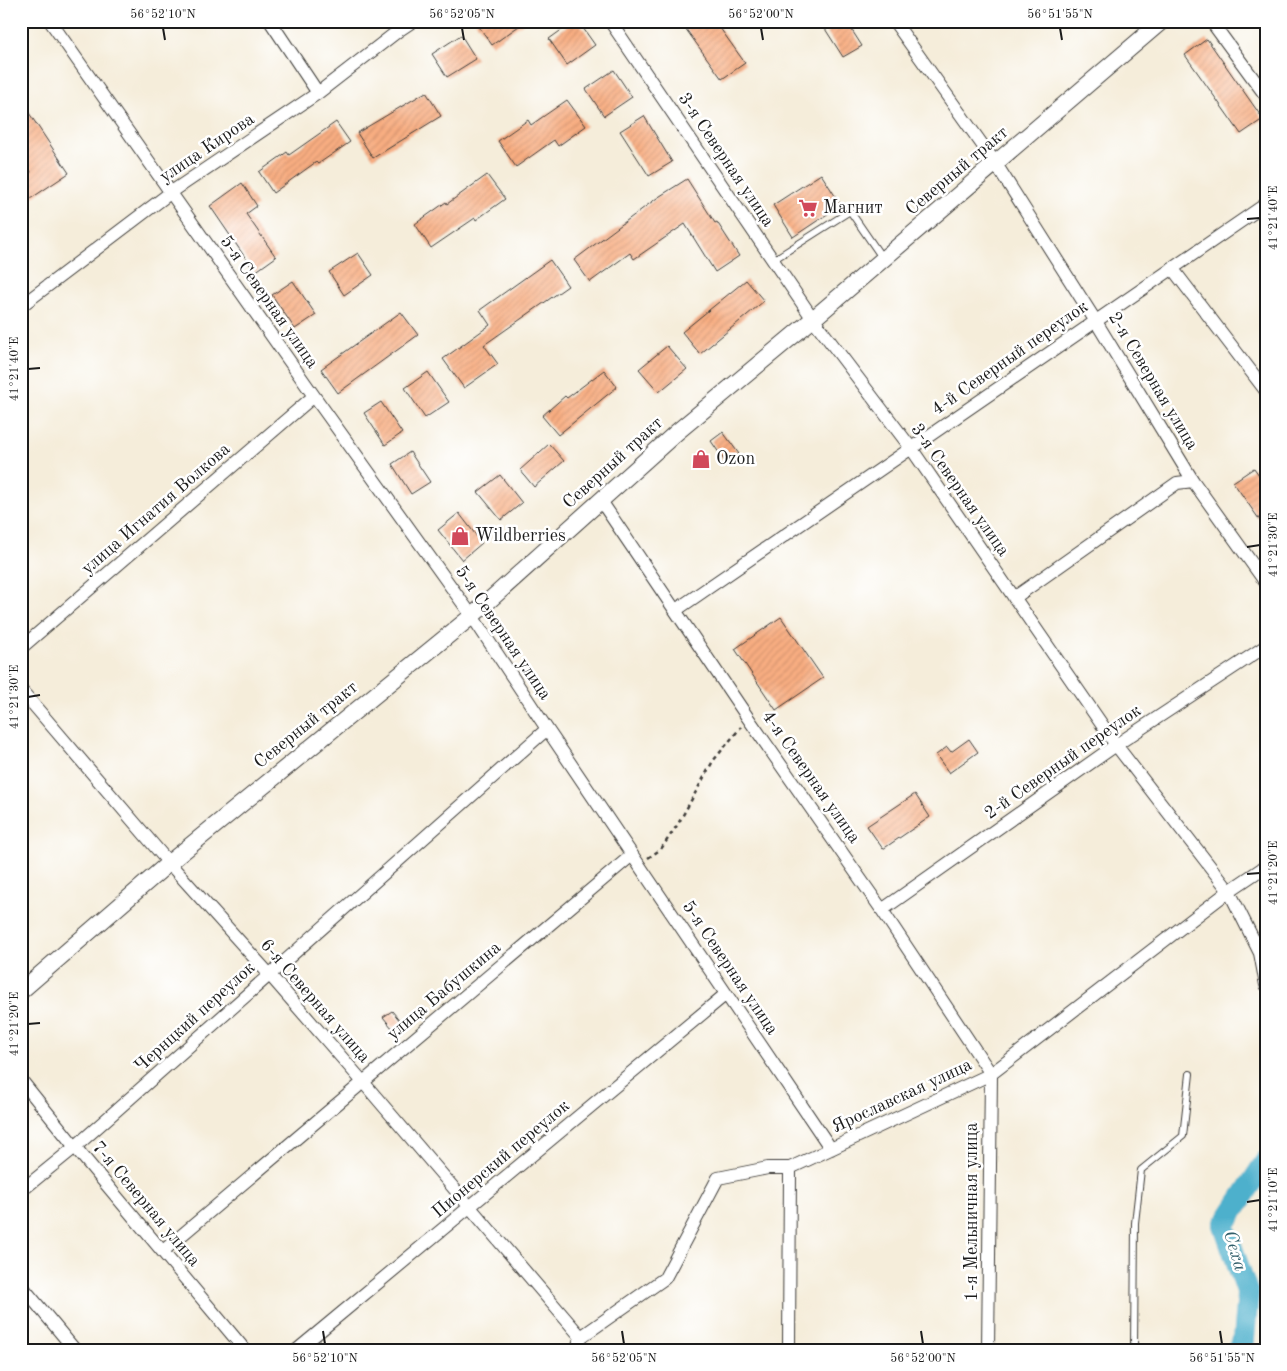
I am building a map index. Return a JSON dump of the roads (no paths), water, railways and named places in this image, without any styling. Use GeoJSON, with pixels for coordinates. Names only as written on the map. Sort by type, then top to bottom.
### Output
{"type":"FeatureCollection","features":[{"type":"Feature","properties":{"kind":"street","name":"5-я Северная улица"},"geometry":{"type":"LineString","coordinates":[[50,21],[170,194],[472,616],[832,1149]]}},
{"type":"Feature","properties":{"kind":"street"},"geometry":{"type":"LineString","coordinates":[[270,21],[318,93]]}},
{"type":"Feature","properties":{"kind":"street","name":"улица Кирова"},"geometry":{"type":"LineString","coordinates":[[21,306],[170,194],[318,93],[413,21]]}},
{"type":"Feature","properties":{"kind":"street","name":"3-я Северная улица"},"geometry":{"type":"LineString","coordinates":[[610,21],[813,319],[911,448],[1116,745],[1229,891],[1260,953],[1266,985]]}},
{"type":"Feature","properties":{"kind":"street","name":"2-я Северная улица"},"geometry":{"type":"LineString","coordinates":[[894,21],[996,164],[1095,320],[1193,481],[1266,583]]}},
{"type":"Feature","properties":{"kind":"street","name":"Северный тракт"},"geometry":{"type":"LineString","coordinates":[[21,990],[169,863],[472,616],[677,432],[884,260],[1162,21]]}},
{"type":"Feature","properties":{"kind":"street"},"geometry":{"type":"LineString","coordinates":[[1211,21],[1266,96]]}},
{"type":"Feature","properties":{"kind":"street","name":"4-й Северный переулок"},"geometry":{"type":"LineString","coordinates":[[676,610],[1266,204]]}},
{"type":"Feature","properties":{"kind":"street"},"geometry":{"type":"LineString","coordinates":[[1172,268],[1266,391]]}},
{"type":"Feature","properties":{"kind":"street","name":"улица Игнатия Волкова"},"geometry":{"type":"LineString","coordinates":[[21,648],[314,396]]}},
{"type":"Feature","properties":{"kind":"street"},"geometry":{"type":"LineString","coordinates":[[1014,598],[1177,483],[1193,481]]}},
{"type":"Feature","properties":{"kind":"street","name":"4-я Северная улица"},"geometry":{"type":"LineString","coordinates":[[601,501],[748,718],[882,910],[991,1074]]}},
{"type":"Feature","properties":{"kind":"street","name":"2-й Северный переулок"},"geometry":{"type":"LineString","coordinates":[[882,910],[1116,745],[1266,646]]}},
{"type":"Feature","properties":{"kind":"street","name":"6-я Северная улица"},"geometry":{"type":"LineString","coordinates":[[21,690],[169,863],[270,974],[470,1208],[577,1346]]}},
{"type":"Feature","properties":{"kind":"street","name":"Чернцкий переулок"},"geometry":{"type":"LineString","coordinates":[[21,1191],[75,1147],[547,729]]}},
{"type":"Feature","properties":{"kind":"street","name":"улица Бабушкина"},"geometry":{"type":"LineString","coordinates":[[163,1251],[363,1082],[636,860]]}},
{"type":"Feature","properties":{"kind":"street","name":"Ярославская улица"},"geometry":{"type":"LineString","coordinates":[[577,1346],[664,1278],[718,1178],[768,1168],[790,1168],[991,1074],[1229,891],[1266,866]]}},
{"type":"Feature","properties":{"kind":"street","name":"Пионерский переулок"},"geometry":{"type":"LineString","coordinates":[[297,1350],[726,994]]}},
{"type":"Feature","properties":{"kind":"street","name":"1-я Мельничная улица"},"geometry":{"type":"LineString","coordinates":[[988,1350],[991,1074]]}},
{"type":"Feature","properties":{"kind":"street","name":"7-я Северная улица"},"geometry":{"type":"LineString","coordinates":[[21,1080],[245,1350]]}},
{"type":"Feature","properties":{"kind":"street"},"geometry":{"type":"LineString","coordinates":[[789,1350],[790,1168]]}},
{"type":"Feature","properties":{"kind":"street"},"geometry":{"type":"LineString","coordinates":[[21,1285],[68,1347]]}},
{"type":"Feature","properties":{"kind":"lane"},"geometry":{"type":"LineString","coordinates":[[773,260],[850,211],[884,260]]}},
{"type":"Feature","properties":{"kind":"lane"},"geometry":{"type":"LineString","coordinates":[[1134,1350],[1135,1223],[1142,1170],[1183,1136],[1190,1074]]}},
{"type":"Feature","properties":{"kind":"waterway","name":"Сеха"},"geometry":{"type":"LineString","coordinates":[[1237,1350],[1244,1339],[1248,1294],[1224,1225],[1266,1161]]}},
{"type":"Feature","properties":{"kind":"place","name":"Магнит"},"geometry":{"type":"Point","coordinates":[808,208]}},
{"type":"Feature","properties":{"kind":"place","name":"Ozon"},"geometry":{"type":"Point","coordinates":[701,459]}},
{"type":"Feature","properties":{"kind":"place","name":"Wildberries"},"geometry":{"type":"Point","coordinates":[460,536]}}]}
